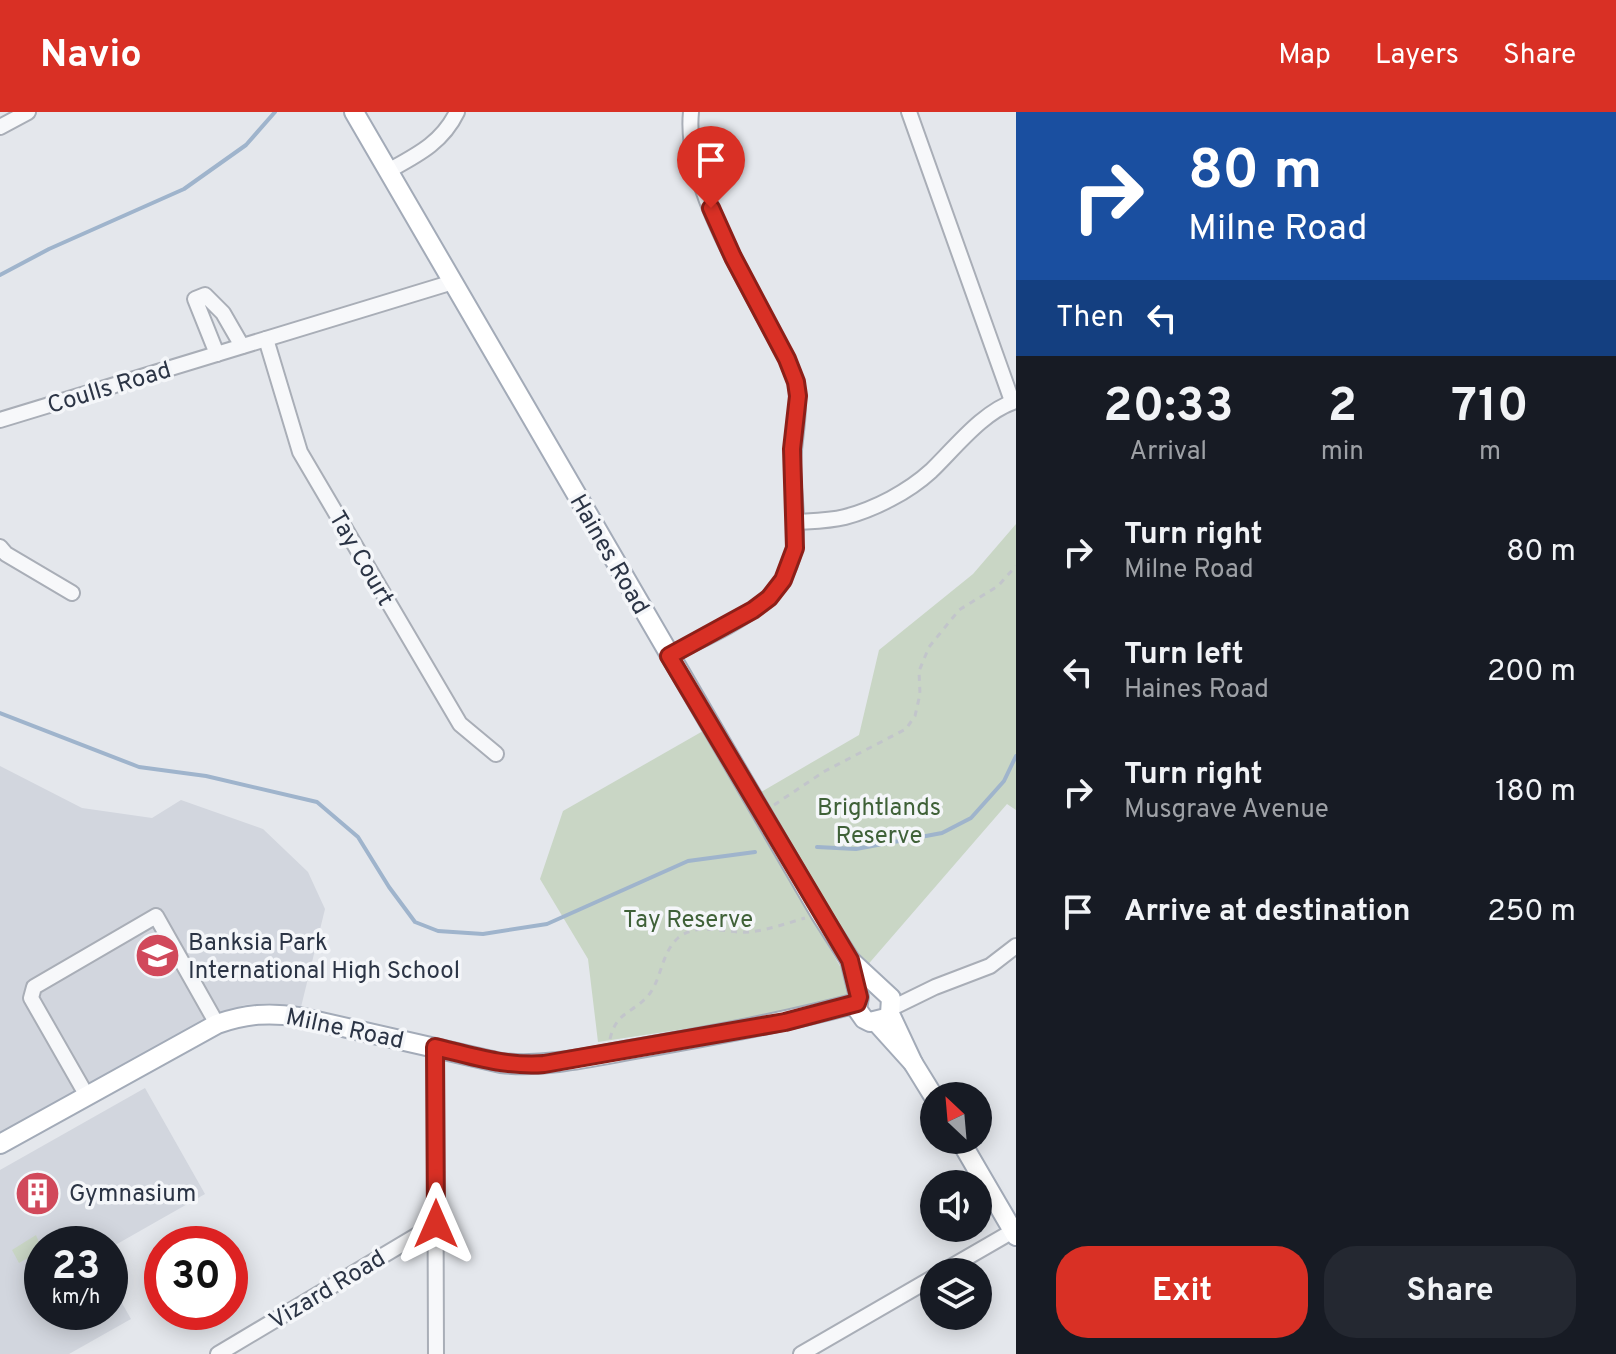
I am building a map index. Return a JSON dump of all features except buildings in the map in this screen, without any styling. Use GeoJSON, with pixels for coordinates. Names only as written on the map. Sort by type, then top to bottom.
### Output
{"type":"FeatureCollection","features":[{"type":"Feature","properties":{"kind":"main road","name":"Haines Road"},"geometry":{"type":"LineString","coordinates":[[354,112],[761,814],[876,1005]]}},
{"type":"Feature","properties":{"kind":"main road","name":"Milne Road"},"geometry":{"type":"LineString","coordinates":[[0,1144],[217,1024],[243,1015],[269,1012],[521,1066],[876,1005]]}},
{"type":"Feature","properties":{"kind":"main road"},"geometry":{"type":"LineString","coordinates":[[876,1005],[925,1082]]}},
{"type":"Feature","properties":{"kind":"main road"},"geometry":{"type":"LineString","coordinates":[[968,1154],[1015,1234]]}},
{"type":"Feature","properties":{"kind":"street"},"geometry":{"type":"LineString","coordinates":[[0,127],[28,112]]}},
{"type":"Feature","properties":{"kind":"street"},"geometry":{"type":"LineString","coordinates":[[388,171],[429,149],[447,131],[457,112]]}},
{"type":"Feature","properties":{"kind":"street"},"geometry":{"type":"LineString","coordinates":[[669,656],[769,598],[791,563],[796,522],[792,449],[798,396],[796,382],[733,257],[700,183],[691,144],[691,112]]}},
{"type":"Feature","properties":{"kind":"street"},"geometry":{"type":"LineString","coordinates":[[796,522],[844,517],[886,501],[929,473],[965,435],[1014,401],[909,112]]}},
{"type":"Feature","properties":{"kind":"street","name":"Coulls Road"},"geometry":{"type":"LineString","coordinates":[[0,420],[453,282]]}},
{"type":"Feature","properties":{"kind":"street"},"geometry":{"type":"LineString","coordinates":[[217,354],[195,299],[205,295],[223,313],[242,346]]}},
{"type":"Feature","properties":{"kind":"street","name":"Tay Court"},"geometry":{"type":"LineString","coordinates":[[266,339],[300,452],[460,724],[496,754]]}},
{"type":"Feature","properties":{"kind":"street"},"geometry":{"type":"LineString","coordinates":[[0,547],[6,554],[72,593]]}},
{"type":"Feature","properties":{"kind":"street"},"geometry":{"type":"LineString","coordinates":[[87,1096],[31,998],[34,987],[156,916],[217,1024]]}},
{"type":"Feature","properties":{"kind":"street"},"geometry":{"type":"LineString","coordinates":[[876,1005],[990,966],[1016,946]]}},
{"type":"Feature","properties":{"kind":"street"},"geometry":{"type":"LineString","coordinates":[[435,1047],[436,1354]]}},
{"type":"Feature","properties":{"kind":"street","name":"Vizard Road"},"geometry":{"type":"LineString","coordinates":[[218,1354],[436,1224]]}},
{"type":"Feature","properties":{"kind":"street"},"geometry":{"type":"LineString","coordinates":[[969,1258],[1015,1234]]}},
{"type":"Feature","properties":{"kind":"street"},"geometry":{"type":"LineString","coordinates":[[801,1354],[920,1285]]}},
{"type":"Feature","properties":{"kind":"path"},"geometry":{"type":"LineString","coordinates":[[761,814],[825,771],[906,729],[915,716],[920,694],[919,671],[929,647],[959,610],[998,586],[1016,566]]}},
{"type":"Feature","properties":{"kind":"path"},"geometry":{"type":"LineString","coordinates":[[609,1053],[613,1027],[629,1009],[646,998],[670,947],[679,937],[695,930],[751,932],[820,913]]}},
{"type":"Feature","properties":{"kind":"shaded area","name":"Banksia Park International High School"},"geometry":{"type":"Polygon","coordinates":[[[0,766],[82,808],[152,818],[181,800],[263,829],[308,872],[325,909],[301,1007],[269,1003],[244,1005],[225,1013],[0,1136],[0,766]]]}},
{"type":"Feature","properties":{"kind":"shaded area"},"geometry":{"type":"Polygon","coordinates":[[[145,1088],[205,1194],[128,1238],[128,1226],[24,1226],[24,1330],[112,1330],[69,1354],[0,1354],[0,1170],[145,1088]]]}},
{"type":"Feature","properties":{"kind":"green space","name":"Brightlands Reserve"},"geometry":{"type":"Polygon","coordinates":[[[1016,524],[1016,810],[1007,804],[865,968],[761,792],[859,735],[879,650],[973,574],[1016,524]]]}},
{"type":"Feature","properties":{"kind":"green space","name":"Tay Reserve"},"geometry":{"type":"Polygon","coordinates":[[[703,731],[848,980],[851,991],[846,1001],[836,1006],[598,1042],[588,959],[540,879],[563,811],[703,731]]]}},
{"type":"Feature","properties":{"kind":"green space"},"geometry":{"type":"Polygon","coordinates":[[[24,1242],[24,1260],[19,1263],[12,1250],[24,1242]]]}},
{"type":"Feature","properties":{"kind":"waterway"},"geometry":{"type":"LineString","coordinates":[[0,275],[49,249],[184,189],[246,145],[275,112]]}},
{"type":"Feature","properties":{"kind":"waterway"},"geometry":{"type":"LineString","coordinates":[[0,713],[139,767],[206,776],[317,802],[358,837],[415,922],[438,931],[483,934],[547,924],[688,861],[755,852]]}},
{"type":"Feature","properties":{"kind":"waterway"},"geometry":{"type":"LineString","coordinates":[[817,847],[856,849],[942,833],[971,818],[1004,781],[1016,756]]}},
{"type":"Feature","properties":{"kind":"place","name":"Banksia Park International High School"},"geometry":{"type":"Point","coordinates":[157,956]}},
{"type":"Feature","properties":{"kind":"place","name":"Gymnasium"},"geometry":{"type":"Point","coordinates":[38,1193]}},
{"type":"Feature","properties":{"kind":"route"},"geometry":{"type":"LineString","coordinates":[[436,1224],[435,1047],[501,1063],[521,1066],[544,1064],[785,1022],[857,1003],[859,997],[850,960],[669,656],[769,598],[783,580],[795,548],[792,449],[798,396],[796,382],[711,208]]}}]}
